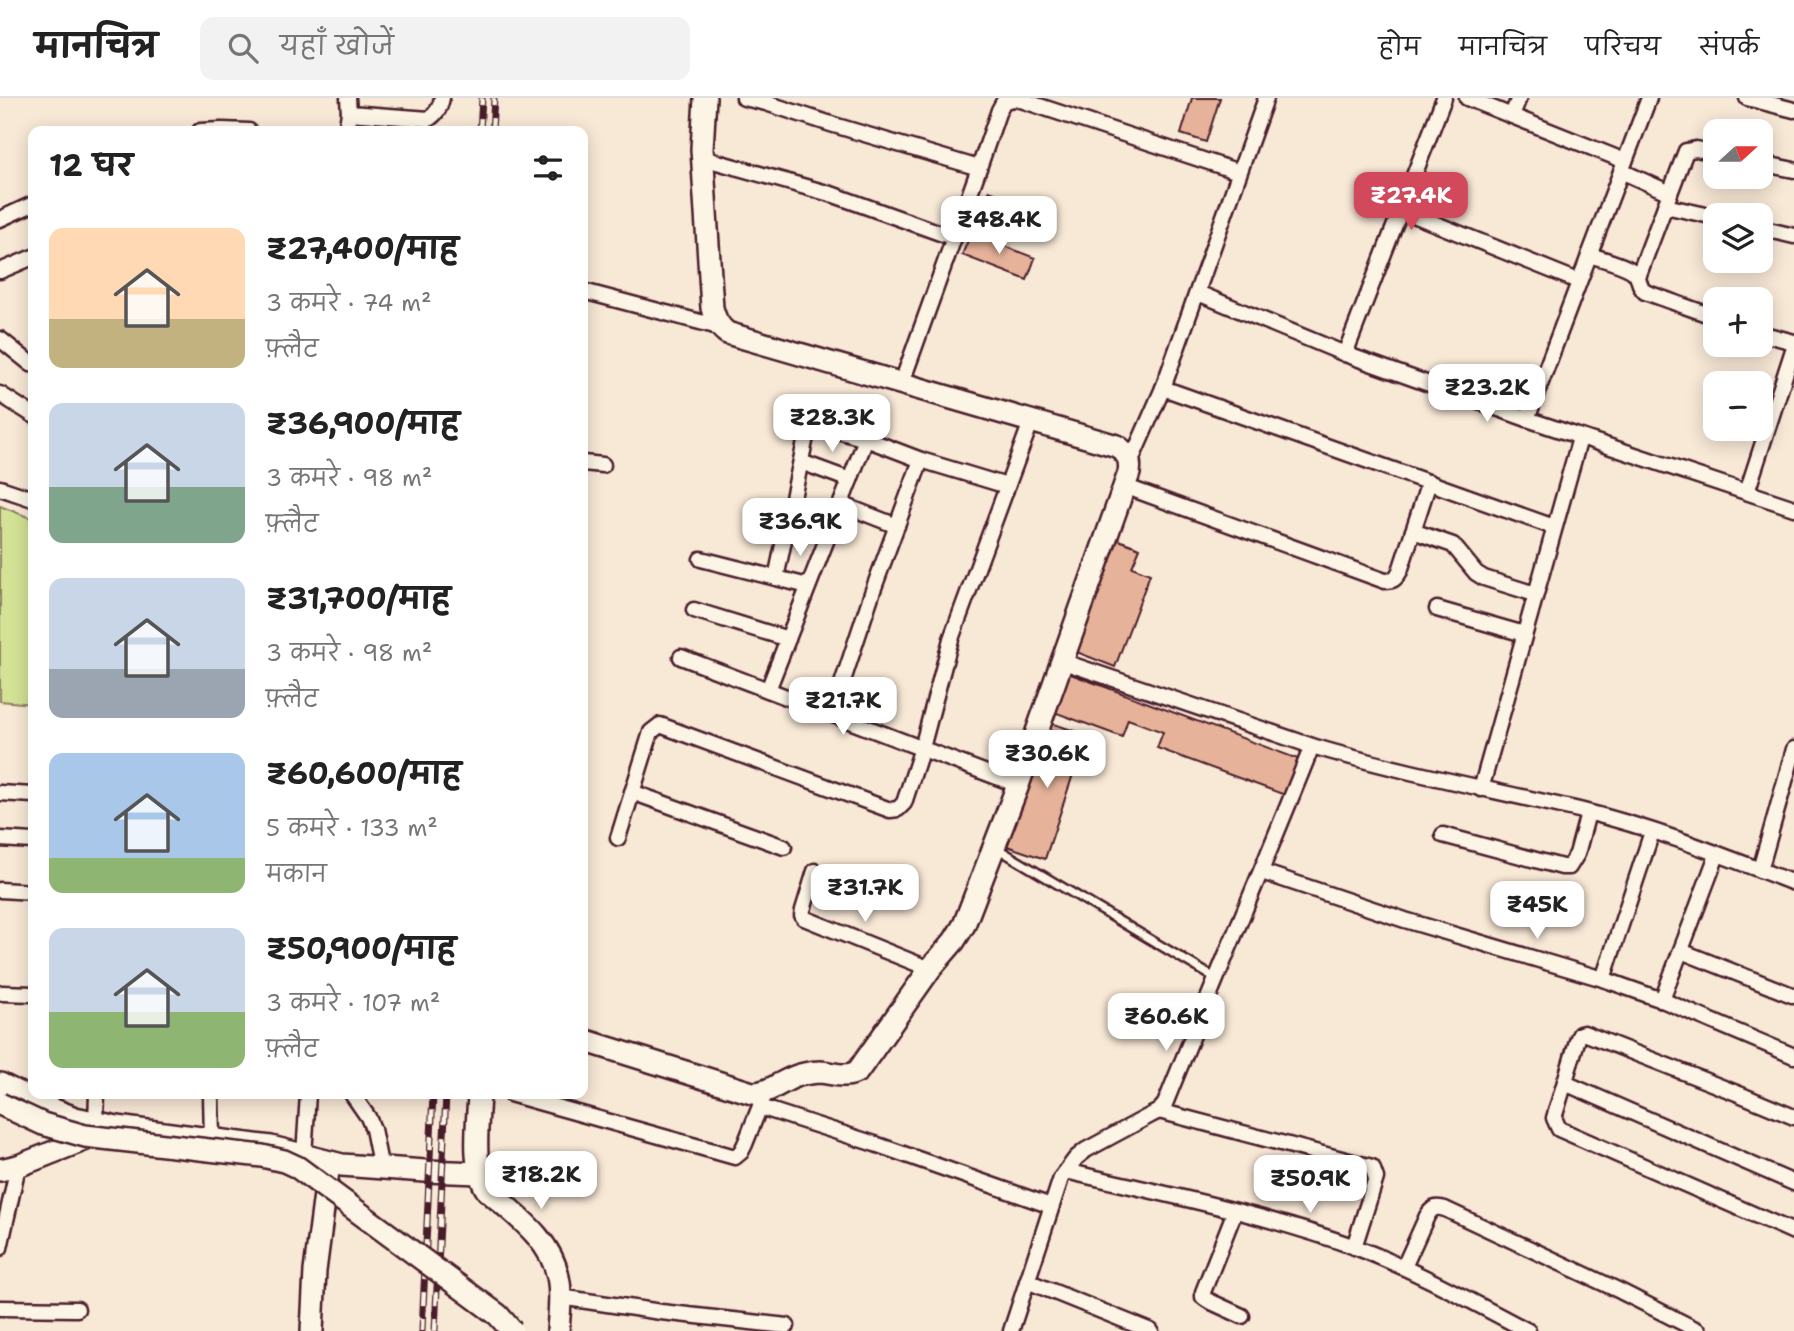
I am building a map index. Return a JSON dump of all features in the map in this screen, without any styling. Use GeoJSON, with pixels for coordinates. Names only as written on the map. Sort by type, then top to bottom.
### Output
{"type":"FeatureCollection","features":[{"type":"Feature","properties":{"kind":"street"},"geometry":{"type":"LineString","coordinates":[[346,126],[348,105],[429,119],[441,106],[442,98]]}},
{"type":"Feature","properties":{"kind":"street"},"geometry":{"type":"LineString","coordinates":[[705,98],[703,158],[712,308],[719,327]]}},
{"type":"Feature","properties":{"kind":"street"},"geometry":{"type":"LineString","coordinates":[[744,98],[979,168]]}},
{"type":"Feature","properties":{"kind":"street"},"geometry":{"type":"LineString","coordinates":[[528,1099],[735,1157],[745,1144],[763,1099],[797,1075],[820,1072],[846,1076],[858,1071],[930,969],[954,941],[964,925],[1018,785],[1125,486],[1130,463],[1163,388],[1266,98]]}},
{"type":"Feature","properties":{"kind":"street"},"geometry":{"type":"LineString","coordinates":[[1345,354],[1444,98]]}},
{"type":"Feature","properties":{"kind":"street"},"geometry":{"type":"LineString","coordinates":[[1467,98],[1513,115],[1623,166],[1668,199],[1703,212]]}},
{"type":"Feature","properties":{"kind":"street"},"geometry":{"type":"LineString","coordinates":[[1513,115],[1519,98]]}},
{"type":"Feature","properties":{"kind":"street"},"geometry":{"type":"LineString","coordinates":[[1527,419],[1649,98]]}},
{"type":"Feature","properties":{"kind":"street"},"geometry":{"type":"LineString","coordinates":[[1747,98],[1794,110]]}},
{"type":"Feature","properties":{"kind":"street"},"geometry":{"type":"LineString","coordinates":[[901,385],[1004,101],[1014,99],[1038,102],[1239,172]]}},
{"type":"Feature","properties":{"kind":"street"},"geometry":{"type":"LineString","coordinates":[[1638,277],[1686,151],[1703,150]]}},
{"type":"Feature","properties":{"kind":"street"},"geometry":{"type":"LineString","coordinates":[[703,158],[834,195],[954,238]]}},
{"type":"Feature","properties":{"kind":"street"},"geometry":{"type":"LineString","coordinates":[[1773,166],[1794,170]]}},
{"type":"Feature","properties":{"kind":"street"},"geometry":{"type":"LineString","coordinates":[[0,219],[28,206]]}},
{"type":"Feature","properties":{"kind":"street"},"geometry":{"type":"LineString","coordinates":[[1401,210],[1578,281]]}},
{"type":"Feature","properties":{"kind":"street"},"geometry":{"type":"LineString","coordinates":[[1773,231],[1794,236]]}},
{"type":"Feature","properties":{"kind":"street"},"geometry":{"type":"LineString","coordinates":[[1589,255],[1631,270],[1638,277],[1645,292],[1703,313]]}},
{"type":"Feature","properties":{"kind":"street"},"geometry":{"type":"LineString","coordinates":[[0,271],[28,259]]}},
{"type":"Feature","properties":{"kind":"street"},"geometry":{"type":"LineString","coordinates":[[588,292],[719,327],[727,333],[1117,446],[1126,453],[1130,463]]}},
{"type":"Feature","properties":{"kind":"street"},"geometry":{"type":"LineString","coordinates":[[1198,293],[1345,354],[1580,438],[1794,508]]}},
{"type":"Feature","properties":{"kind":"street"},"geometry":{"type":"LineString","coordinates":[[1747,492],[1794,344],[1773,337]]}},
{"type":"Feature","properties":{"kind":"street"},"geometry":{"type":"LineString","coordinates":[[0,339],[28,362]]}},
{"type":"Feature","properties":{"kind":"street"},"geometry":{"type":"LineString","coordinates":[[1163,388],[1554,527]]}},
{"type":"Feature","properties":{"kind":"street"},"geometry":{"type":"LineString","coordinates":[[0,394],[28,412]]}},
{"type":"Feature","properties":{"kind":"street"},"geometry":{"type":"LineString","coordinates":[[618,838],[651,732],[660,725],[890,810],[904,803],[922,748],[951,639],[1031,422]]}},
{"type":"Feature","properties":{"kind":"street"},"geometry":{"type":"LineString","coordinates":[[776,578],[807,432],[814,424],[1007,486]]}},
{"type":"Feature","properties":{"kind":"street"},"geometry":{"type":"LineString","coordinates":[[1481,789],[1580,438]]}},
{"type":"Feature","properties":{"kind":"street"},"geometry":{"type":"LineString","coordinates":[[768,690],[866,439]]}},
{"type":"Feature","properties":{"kind":"street"},"geometry":{"type":"LineString","coordinates":[[832,714],[921,460]]}},
{"type":"Feature","properties":{"kind":"street"},"geometry":{"type":"LineString","coordinates":[[801,462],[850,480]]}},
{"type":"Feature","properties":{"kind":"street"},"geometry":{"type":"LineString","coordinates":[[588,464],[603,465]]}},
{"type":"Feature","properties":{"kind":"street"},"geometry":{"type":"LineString","coordinates":[[1125,486],[1385,581],[1392,581],[1400,571],[1429,482]]}},
{"type":"Feature","properties":{"kind":"street"},"geometry":{"type":"LineString","coordinates":[[0,488],[28,497]]}},
{"type":"Feature","properties":{"kind":"street"},"geometry":{"type":"LineString","coordinates":[[841,504],[897,526]]}},
{"type":"Feature","properties":{"kind":"street"},"geometry":{"type":"LineString","coordinates":[[1413,531],[1453,545],[1476,573],[1484,578],[1535,594]]}},
{"type":"Feature","properties":{"kind":"street"},"geometry":{"type":"LineString","coordinates":[[701,559],[808,586]]}},
{"type":"Feature","properties":{"kind":"street"},"geometry":{"type":"LineString","coordinates":[[1437,609],[1524,634]]}},
{"type":"Feature","properties":{"kind":"street"},"geometry":{"type":"LineString","coordinates":[[694,610],[788,639]]}},
{"type":"Feature","properties":{"kind":"street"},"geometry":{"type":"LineString","coordinates":[[681,657],[1018,785]]}},
{"type":"Feature","properties":{"kind":"street"},"geometry":{"type":"LineString","coordinates":[[1061,661],[1312,746],[1588,813],[1652,832],[1794,883]]}},
{"type":"Feature","properties":{"kind":"street"},"geometry":{"type":"LineString","coordinates":[[1011,1331],[1061,1178],[1076,1158],[1086,1150],[1159,1111],[1165,1104],[1312,746]]}},
{"type":"Feature","properties":{"kind":"street"},"geometry":{"type":"LineString","coordinates":[[1760,870],[1794,749]]}},
{"type":"Feature","properties":{"kind":"street"},"geometry":{"type":"LineString","coordinates":[[632,792],[783,847]]}},
{"type":"Feature","properties":{"kind":"street"},"geometry":{"type":"LineString","coordinates":[[0,793],[28,795]]}},
{"type":"Feature","properties":{"kind":"street"},"geometry":{"type":"LineString","coordinates":[[1443,835],[1569,867],[1577,854],[1588,813]]}},
{"type":"Feature","properties":{"kind":"street"},"geometry":{"type":"LineString","coordinates":[[1603,979],[1652,832]]}},
{"type":"Feature","properties":{"kind":"street"},"geometry":{"type":"LineString","coordinates":[[0,839],[28,841]]}},
{"type":"Feature","properties":{"kind":"street"},"geometry":{"type":"LineString","coordinates":[[1662,1000],[1717,855]]}},
{"type":"Feature","properties":{"kind":"street"},"geometry":{"type":"LineString","coordinates":[[815,871],[803,910],[804,918],[930,969]]}},
{"type":"Feature","properties":{"kind":"street"},"geometry":{"type":"LineString","coordinates":[[1262,873],[1405,920],[1603,979],[1662,1000],[1794,1056]]}},
{"type":"Feature","properties":{"kind":"street"},"geometry":{"type":"LineString","coordinates":[[0,890],[28,892]]}},
{"type":"Feature","properties":{"kind":"street"},"geometry":{"type":"LineString","coordinates":[[1681,951],[1792,995]]}},
{"type":"Feature","properties":{"kind":"street"},"geometry":{"type":"LineString","coordinates":[[2,993],[28,994]]}},
{"type":"Feature","properties":{"kind":"street"},"geometry":{"type":"LineString","coordinates":[[1794,1117],[1584,1033],[1578,1038],[1554,1118],[1559,1129],[1794,1232]]}},
{"type":"Feature","properties":{"kind":"street"},"geometry":{"type":"LineString","coordinates":[[588,1042],[759,1093],[763,1099],[876,1144],[1051,1206]]}},
{"type":"Feature","properties":{"kind":"street"},"geometry":{"type":"LineString","coordinates":[[1564,1083],[1794,1183]]}},
{"type":"Feature","properties":{"kind":"street"},"geometry":{"type":"LineString","coordinates":[[0,1084],[28,1098]]}},
{"type":"Feature","properties":{"kind":"street"},"geometry":{"type":"LineString","coordinates":[[31,1099],[75,1118],[117,1127],[271,1147],[342,1166],[480,1173]]}},
{"type":"Feature","properties":{"kind":"street"},"geometry":{"type":"LineString","coordinates":[[96,1122],[97,1099]]}},
{"type":"Feature","properties":{"kind":"street"},"geometry":{"type":"LineString","coordinates":[[211,1099],[212,1139]]}},
{"type":"Feature","properties":{"kind":"street"},"geometry":{"type":"LineString","coordinates":[[304,1155],[308,1099]]}},
{"type":"Feature","properties":{"kind":"street"},"geometry":{"type":"LineString","coordinates":[[355,1099],[373,1129],[381,1169]]}},
{"type":"Feature","properties":{"kind":"street"},"geometry":{"type":"LineString","coordinates":[[479,1099],[477,1158],[481,1182],[544,1244],[552,1258],[560,1297],[558,1331]]}},
{"type":"Feature","properties":{"kind":"street"},"geometry":{"type":"LineString","coordinates":[[0,1104],[43,1124],[85,1136],[284,1160],[498,1315],[512,1331]]}},
{"type":"Feature","properties":{"kind":"street"},"geometry":{"type":"LineString","coordinates":[[1159,1111],[1372,1167],[1376,1178],[1353,1247]]}},
{"type":"Feature","properties":{"kind":"street"},"geometry":{"type":"LineString","coordinates":[[0,1248],[9,1168],[117,1127]]}},
{"type":"Feature","properties":{"kind":"street"},"geometry":{"type":"LineString","coordinates":[[312,1331],[329,1162]]}},
{"type":"Feature","properties":{"kind":"street"},"geometry":{"type":"LineString","coordinates":[[1066,1171],[1260,1216],[1353,1247],[1404,1267],[1528,1331]]}},
{"type":"Feature","properties":{"kind":"street"},"geometry":{"type":"LineString","coordinates":[[1404,1267],[1427,1216],[1431,1209],[1437,1207],[1599,1281],[1699,1331]]}},
{"type":"Feature","properties":{"kind":"street"},"geometry":{"type":"LineString","coordinates":[[1236,1211],[1203,1297],[1242,1316]]}},
{"type":"Feature","properties":{"kind":"street"},"geometry":{"type":"LineString","coordinates":[[1027,1282],[1151,1331]]}},
{"type":"Feature","properties":{"kind":"street"},"geometry":{"type":"LineString","coordinates":[[560,1297],[787,1326]]}},
{"type":"Feature","properties":{"kind":"street"},"geometry":{"type":"LineString","coordinates":[[0,1308],[77,1309]]}},
{"type":"Feature","properties":{"kind":"lane"},"geometry":{"type":"LineString","coordinates":[[995,847],[1215,978]]}},
{"type":"Feature","properties":{"kind":"green space"},"geometry":{"type":"Polygon","coordinates":[[[0,506],[28,517],[28,704],[0,701],[0,506]]]}},
{"type":"Feature","properties":{"kind":"building"},"geometry":{"type":"Polygon","coordinates":[[[1192,98],[1220,98],[1206,142],[1181,134],[1192,98]]]}},
{"type":"Feature","properties":{"kind":"building"},"geometry":{"type":"Polygon","coordinates":[[[989,191],[1055,216],[1049,233],[983,208],[989,191]]]}},
{"type":"Feature","properties":{"kind":"building"},"geometry":{"type":"Polygon","coordinates":[[[971,233],[1035,258],[1027,280],[962,255],[971,233]]]}},
{"type":"Feature","properties":{"kind":"building"},"geometry":{"type":"Polygon","coordinates":[[[1116,539],[1140,548],[1132,567],[1150,574],[1115,667],[1074,651],[1116,539]]]}},
{"type":"Feature","properties":{"kind":"building"},"geometry":{"type":"Polygon","coordinates":[[[1068,673],[1298,759],[1285,795],[1157,748],[1163,732],[1128,719],[1122,737],[1054,712],[1068,673]]]}},
{"type":"Feature","properties":{"kind":"building"},"geometry":{"type":"Polygon","coordinates":[[[1048,722],[1086,735],[1045,859],[1007,846],[1048,722]]]}},
{"type":"Feature","properties":{"kind":"railway"},"geometry":{"type":"LineString","coordinates":[[480,126],[482,98]]}},
{"type":"Feature","properties":{"kind":"railway"},"geometry":{"type":"LineString","coordinates":[[492,126],[494,98]]}},
{"type":"Feature","properties":{"kind":"railway"},"geometry":{"type":"LineString","coordinates":[[422,1331],[433,1099]]}},
{"type":"Feature","properties":{"kind":"railway"},"geometry":{"type":"LineString","coordinates":[[435,1331],[446,1099]]}}]}
